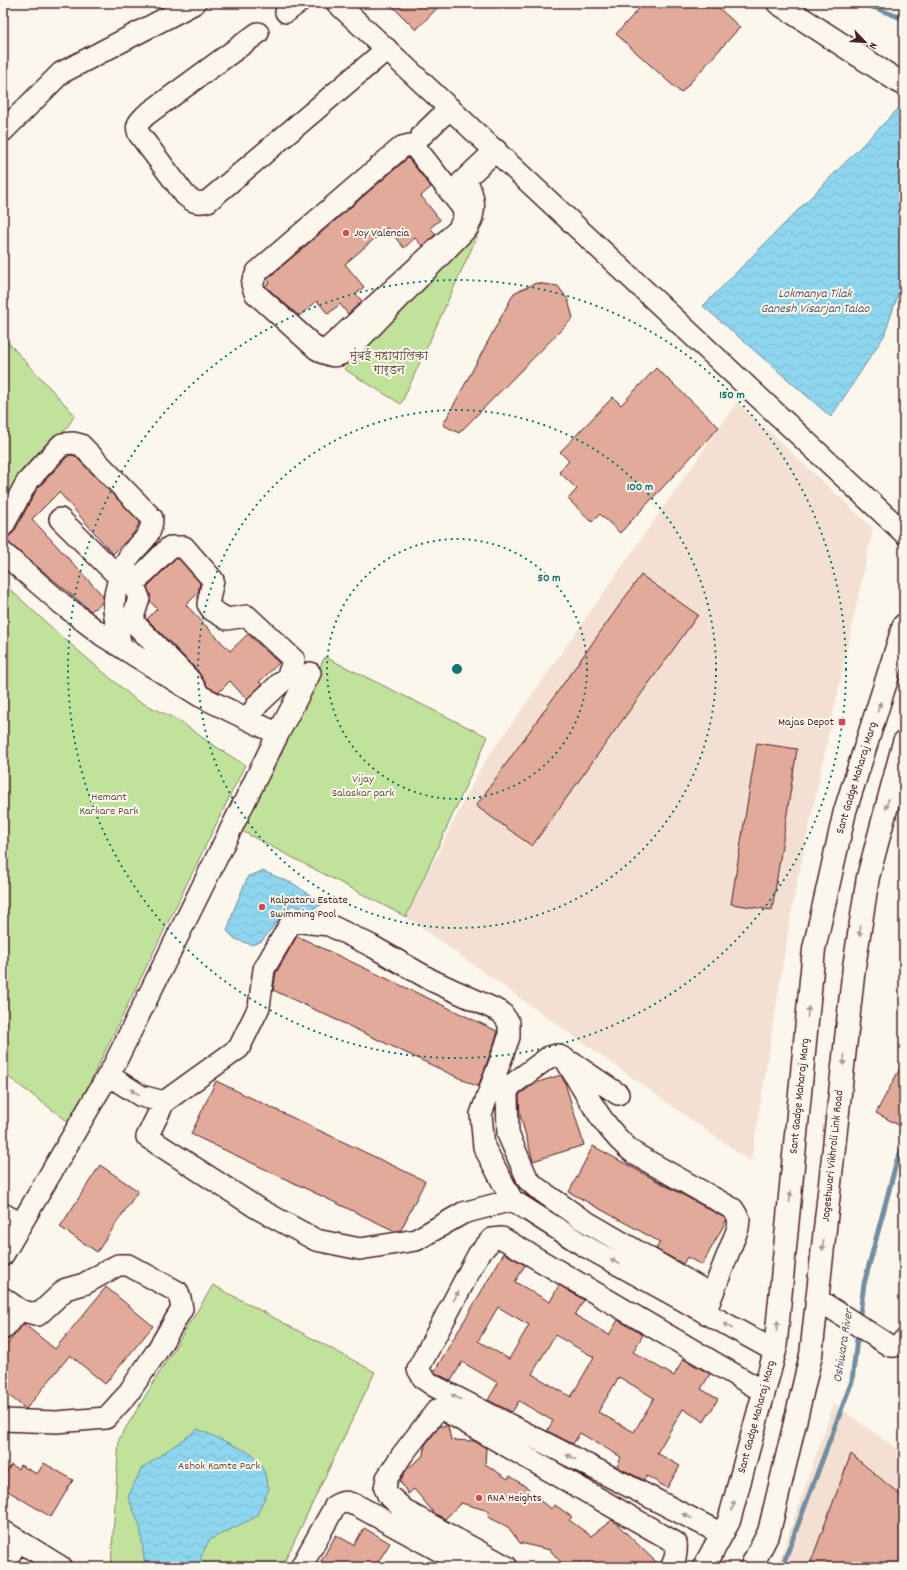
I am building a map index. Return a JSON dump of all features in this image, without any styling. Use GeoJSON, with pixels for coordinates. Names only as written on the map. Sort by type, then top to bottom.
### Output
{"type":"FeatureCollection","features":[{"type":"Feature","properties":{"kind":"main road"},"geometry":{"type":"LineString","coordinates":[[778,3],[904,85]]}},
{"type":"Feature","properties":{"kind":"main road","name":"Sant Gadge Maharaj Marg"},"geometry":{"type":"LineString","coordinates":[[704,1567],[728,1521],[775,1351],[814,949],[846,811],[904,625]]}},
{"type":"Feature","properties":{"kind":"main road","name":"Jogeshwari Vikhroli Link Road"},"geometry":{"type":"LineString","coordinates":[[751,1567],[769,1532],[811,1355],[854,967],[868,877],[904,742]]}},
{"type":"Feature","properties":{"kind":"street"},"geometry":{"type":"LineString","coordinates":[[3,131],[61,73],[195,3]]}},
{"type":"Feature","properties":{"kind":"street"},"geometry":{"type":"LineString","coordinates":[[337,3],[904,533]]}},
{"type":"Feature","properties":{"kind":"street"},"geometry":{"type":"LineString","coordinates":[[258,33],[146,115],[137,124],[139,134],[185,195],[192,201],[201,203],[208,201],[387,49]]}},
{"type":"Feature","properties":{"kind":"street"},"geometry":{"type":"LineString","coordinates":[[422,135],[450,108]]}},
{"type":"Feature","properties":{"kind":"street"},"geometry":{"type":"LineString","coordinates":[[323,353],[458,230],[465,217],[462,207],[415,147],[406,145],[402,147],[257,272],[252,284],[255,293],[317,349],[323,353],[334,357],[342,354],[350,349],[468,227],[474,212],[474,202],[470,187],[464,181],[496,150]]}},
{"type":"Feature","properties":{"kind":"street"},"geometry":{"type":"LineString","coordinates":[[3,526],[27,482],[62,444],[73,443],[81,445],[152,518],[152,527],[148,535],[127,560],[120,577],[114,604],[121,646]]}},
{"type":"Feature","properties":{"kind":"street"},"geometry":{"type":"LineString","coordinates":[[60,518],[120,577]]}},
{"type":"Feature","properties":{"kind":"street"},"geometry":{"type":"LineString","coordinates":[[200,696],[189,679],[134,623],[134,614],[139,598],[135,588],[135,582],[170,547],[184,547],[213,580],[208,604],[212,610],[227,619],[247,616],[294,660],[287,677],[259,703],[247,719]]}},
{"type":"Feature","properties":{"kind":"street"},"geometry":{"type":"LineString","coordinates":[[3,553],[62,604],[102,635],[200,696],[278,734]]}},
{"type":"Feature","properties":{"kind":"street"},"geometry":{"type":"LineString","coordinates":[[3,1255],[108,1075],[278,734],[310,674]]}},
{"type":"Feature","properties":{"kind":"street"},"geometry":{"type":"LineString","coordinates":[[512,1200],[463,1213],[416,1240],[360,1249],[316,1240],[257,1208],[147,1137],[164,1102],[239,1048],[260,1007],[264,969],[292,921],[329,926],[370,945],[433,981],[501,1012],[509,1023],[509,1037],[481,1114],[484,1146],[512,1200],[584,1245],[708,1304]]}},
{"type":"Feature","properties":{"kind":"street"},"geometry":{"type":"LineString","coordinates":[[618,1094],[557,1055],[549,1058],[510,1086],[507,1093],[508,1134],[528,1180],[580,1218],[775,1351]]}},
{"type":"Feature","properties":{"kind":"street"},"geometry":{"type":"LineString","coordinates":[[565,1059],[609,1129],[623,1145],[635,1154],[729,1206],[737,1214],[739,1219],[738,1228],[708,1304]]}},
{"type":"Feature","properties":{"kind":"street"},"geometry":{"type":"LineString","coordinates":[[108,1075],[141,1096],[164,1102]]}},
{"type":"Feature","properties":{"kind":"street"},"geometry":{"type":"LineString","coordinates":[[3,1214],[21,1224]]}},
{"type":"Feature","properties":{"kind":"street"},"geometry":{"type":"LineString","coordinates":[[722,1534],[434,1386],[424,1379],[418,1369],[478,1255],[492,1239],[502,1238],[668,1334],[764,1392]]}},
{"type":"Feature","properties":{"kind":"street"},"geometry":{"type":"LineString","coordinates":[[3,1329],[12,1304],[38,1315],[66,1289],[84,1284],[118,1265],[128,1264],[178,1292],[182,1309],[157,1351],[127,1395],[106,1418],[56,1422],[3,1420]]}},
{"type":"Feature","properties":{"kind":"street"},"geometry":{"type":"LineString","coordinates":[[817,1299],[893,1347],[901,1344],[904,1340]]}},
{"type":"Feature","properties":{"kind":"street"},"geometry":{"type":"LineString","coordinates":[[507,1567],[407,1512],[388,1495],[385,1488],[387,1478],[402,1455],[437,1410],[444,1410],[676,1543],[677,1549],[675,1560],[671,1567]]}},
{"type":"Feature","properties":{"kind":"street"},"geometry":{"type":"LineString","coordinates":[[301,1567],[335,1506],[343,1501],[358,1506],[470,1567]]}},
{"type":"Feature","properties":{"kind":"street"},"geometry":{"type":"LineString","coordinates":[[3,1567],[11,1535],[61,1567]]}},
{"type":"Feature","properties":{"kind":"shaded area"},"geometry":{"type":"Polygon","coordinates":[[[737,402],[873,528],[793,902],[751,1162],[406,917],[480,769],[737,402]]]}},
{"type":"Feature","properties":{"kind":"shaded area"},"geometry":{"type":"Polygon","coordinates":[[[834,1404],[904,1454],[904,1567],[777,1567],[834,1404]]]}},
{"type":"Feature","properties":{"kind":"green space","name":"मुंबई महापालिका गार्डन"},"geometry":{"type":"Polygon","coordinates":[[[485,219],[401,404],[344,369],[485,219]]]}},
{"type":"Feature","properties":{"kind":"green space"},"geometry":{"type":"Polygon","coordinates":[[[3,337],[75,415],[66,429],[31,469],[3,515],[3,337]]]}},
{"type":"Feature","properties":{"kind":"green space","name":"Hemant Karkare Park"},"geometry":{"type":"Polygon","coordinates":[[[3,583],[61,636],[136,700],[178,720],[210,743],[245,765],[70,1123],[3,1073],[3,583]]]}},
{"type":"Feature","properties":{"kind":"green space","name":"Vijay Salaskar park"},"geometry":{"type":"Polygon","coordinates":[[[325,657],[488,737],[406,917],[236,828],[325,657]]]}},
{"type":"Feature","properties":{"kind":"green space","name":"Ashok Kamte Park"},"geometry":{"type":"Polygon","coordinates":[[[213,1285],[375,1372],[282,1567],[111,1567],[119,1439],[213,1285]]]}},
{"type":"Feature","properties":{"kind":"water","name":"Lokmanya Tilak Ganesh Visarjan Talao"},"geometry":{"type":"Polygon","coordinates":[[[900,107],[904,113],[904,277],[884,336],[831,417],[703,306],[900,107]]]}},
{"type":"Feature","properties":{"kind":"water","name":"Kalpataru Estate Swimming Pool"},"geometry":{"type":"Polygon","coordinates":[[[263,871],[294,884],[323,904],[308,911],[292,905],[262,941],[252,945],[235,939],[227,931],[234,909],[248,876],[263,871]]]}},
{"type":"Feature","properties":{"kind":"water"},"geometry":{"type":"Polygon","coordinates":[[[198,1429],[253,1454],[264,1471],[269,1489],[256,1517],[209,1540],[200,1559],[213,1567],[145,1567],[140,1526],[128,1497],[141,1469],[198,1429]]]}},
{"type":"Feature","properties":{"kind":"building"},"geometry":{"type":"Polygon","coordinates":[[[389,3],[442,3],[416,30],[389,3]]]}},
{"type":"Feature","properties":{"kind":"building"},"geometry":{"type":"Polygon","coordinates":[[[644,3],[713,3],[740,27],[681,93],[616,34],[644,3]]]}},
{"type":"Feature","properties":{"kind":"building","name":"Joy Valencia"},"geometry":{"type":"Polygon","coordinates":[[[408,158],[431,187],[421,196],[440,220],[430,228],[436,234],[422,246],[415,238],[404,248],[387,228],[345,264],[364,287],[356,294],[362,301],[348,314],[340,304],[328,314],[317,301],[299,316],[265,286],[270,282],[267,279],[408,158]]]}},
{"type":"Feature","properties":{"kind":"building"},"geometry":{"type":"Polygon","coordinates":[[[536,283],[558,286],[568,300],[573,318],[459,433],[443,425],[514,293],[536,283]]]}},
{"type":"Feature","properties":{"kind":"building"},"geometry":{"type":"Polygon","coordinates":[[[656,368],[719,427],[620,533],[600,514],[592,522],[568,499],[577,489],[559,472],[569,461],[560,452],[613,397],[621,405],[656,368]]]}},
{"type":"Feature","properties":{"kind":"building"},"geometry":{"type":"Polygon","coordinates":[[[68,456],[75,456],[140,522],[133,534],[113,554],[59,492],[32,519],[103,596],[102,603],[91,611],[3,538],[14,532],[37,489],[68,456]]]}},
{"type":"Feature","properties":{"kind":"building"},"geometry":{"type":"Polygon","coordinates":[[[175,559],[179,559],[200,583],[198,593],[186,605],[230,651],[248,634],[279,663],[259,682],[262,684],[247,700],[230,681],[219,692],[208,687],[198,671],[147,619],[157,609],[150,601],[150,594],[147,587],[175,559]]]}},
{"type":"Feature","properties":{"kind":"building"},"geometry":{"type":"Polygon","coordinates":[[[641,575],[698,615],[532,846],[476,806],[641,575]]]}},
{"type":"Feature","properties":{"kind":"building"},"geometry":{"type":"Polygon","coordinates":[[[757,743],[797,749],[772,910],[731,904],[757,743]]]}},
{"type":"Feature","properties":{"kind":"building"},"geometry":{"type":"Polygon","coordinates":[[[297,936],[497,1031],[497,1035],[478,1087],[273,990],[276,973],[297,936]]]}},
{"type":"Feature","properties":{"kind":"building"},"geometry":{"type":"Polygon","coordinates":[[[904,1061],[904,1128],[876,1113],[904,1061]]]}},
{"type":"Feature","properties":{"kind":"building"},"geometry":{"type":"Polygon","coordinates":[[[561,1075],[565,1083],[584,1145],[533,1161],[520,1115],[519,1095],[535,1083],[561,1075]]]}},
{"type":"Feature","properties":{"kind":"building"},"geometry":{"type":"Polygon","coordinates":[[[216,1081],[425,1181],[401,1230],[395,1231],[191,1134],[216,1081]]]}},
{"type":"Feature","properties":{"kind":"building"},"geometry":{"type":"Polygon","coordinates":[[[593,1146],[725,1218],[726,1221],[702,1265],[687,1257],[683,1264],[656,1249],[660,1242],[569,1192],[593,1146]]]}},
{"type":"Feature","properties":{"kind":"building"},"geometry":{"type":"Polygon","coordinates":[[[100,1165],[138,1191],[97,1252],[60,1227],[100,1165]]]}},
{"type":"Feature","properties":{"kind":"building"},"geometry":{"type":"Polygon","coordinates":[[[504,1253],[525,1265],[515,1282],[550,1302],[559,1285],[584,1300],[575,1315],[609,1335],[618,1320],[643,1335],[633,1352],[674,1376],[683,1359],[710,1374],[701,1389],[718,1399],[704,1422],[683,1409],[657,1453],[680,1466],[667,1488],[647,1476],[644,1480],[617,1467],[621,1457],[580,1433],[573,1444],[547,1431],[553,1421],[519,1401],[512,1412],[488,1400],[498,1383],[462,1362],[451,1381],[434,1372],[504,1253]],[[498,1307],[478,1341],[509,1359],[529,1325],[498,1307]],[[555,1335],[532,1374],[571,1397],[594,1357],[555,1335]],[[619,1377],[598,1412],[634,1432],[654,1398],[619,1377]]]}},
{"type":"Feature","properties":{"kind":"building"},"geometry":{"type":"Polygon","coordinates":[[[106,1287],[153,1326],[105,1384],[70,1355],[26,1409],[3,1391],[3,1349],[24,1324],[55,1349],[106,1287]]]}},
{"type":"Feature","properties":{"kind":"building","name":"RNA Heights"},"geometry":{"type":"Polygon","coordinates":[[[440,1426],[448,1426],[451,1440],[474,1441],[486,1448],[485,1464],[508,1479],[510,1476],[529,1489],[527,1492],[552,1509],[555,1505],[572,1517],[569,1520],[591,1536],[612,1520],[659,1565],[659,1567],[565,1567],[550,1550],[520,1543],[508,1527],[488,1517],[489,1511],[461,1503],[445,1519],[434,1513],[414,1489],[408,1494],[400,1481],[407,1469],[424,1455],[425,1445],[440,1426]]]}},
{"type":"Feature","properties":{"kind":"building"},"geometry":{"type":"Polygon","coordinates":[[[851,1454],[904,1498],[904,1567],[809,1567],[851,1454]]]}},
{"type":"Feature","properties":{"kind":"building"},"geometry":{"type":"Polygon","coordinates":[[[44,1463],[73,1480],[51,1517],[3,1488],[3,1478],[11,1465],[18,1469],[20,1465],[37,1474],[44,1463]]]}},
{"type":"Feature","properties":{"kind":"building"},"geometry":{"type":"Polygon","coordinates":[[[364,1528],[390,1543],[375,1567],[331,1567],[321,1561],[336,1535],[354,1545],[364,1528]]]}},
{"type":"Feature","properties":{"kind":"waterway","name":"Oshiwara River"},"geometry":{"type":"LineString","coordinates":[[862,3],[904,19]]}},
{"type":"Feature","properties":{"kind":"waterway","name":"Oshiwara River"},"geometry":{"type":"LineString","coordinates":[[859,1321],[864,1284],[897,1160],[904,1146]]}},
{"type":"Feature","properties":{"kind":"waterway","name":"Oshiwara River"},"geometry":{"type":"LineString","coordinates":[[782,1567],[852,1381],[858,1331]]}},
{"type":"Feature","properties":{"kind":"place","name":"Joy Valencia"},"geometry":{"type":"Point","coordinates":[346,233]}},
{"type":"Feature","properties":{"kind":"place","name":"Majas Depot"},"geometry":{"type":"Point","coordinates":[842,722]}},
{"type":"Feature","properties":{"kind":"place","name":"Kalpataru Estate Swimming Pool"},"geometry":{"type":"Point","coordinates":[262,907]}},
{"type":"Feature","properties":{"kind":"place","name":"RNA Heights"},"geometry":{"type":"Point","coordinates":[479,1498]}}]}
